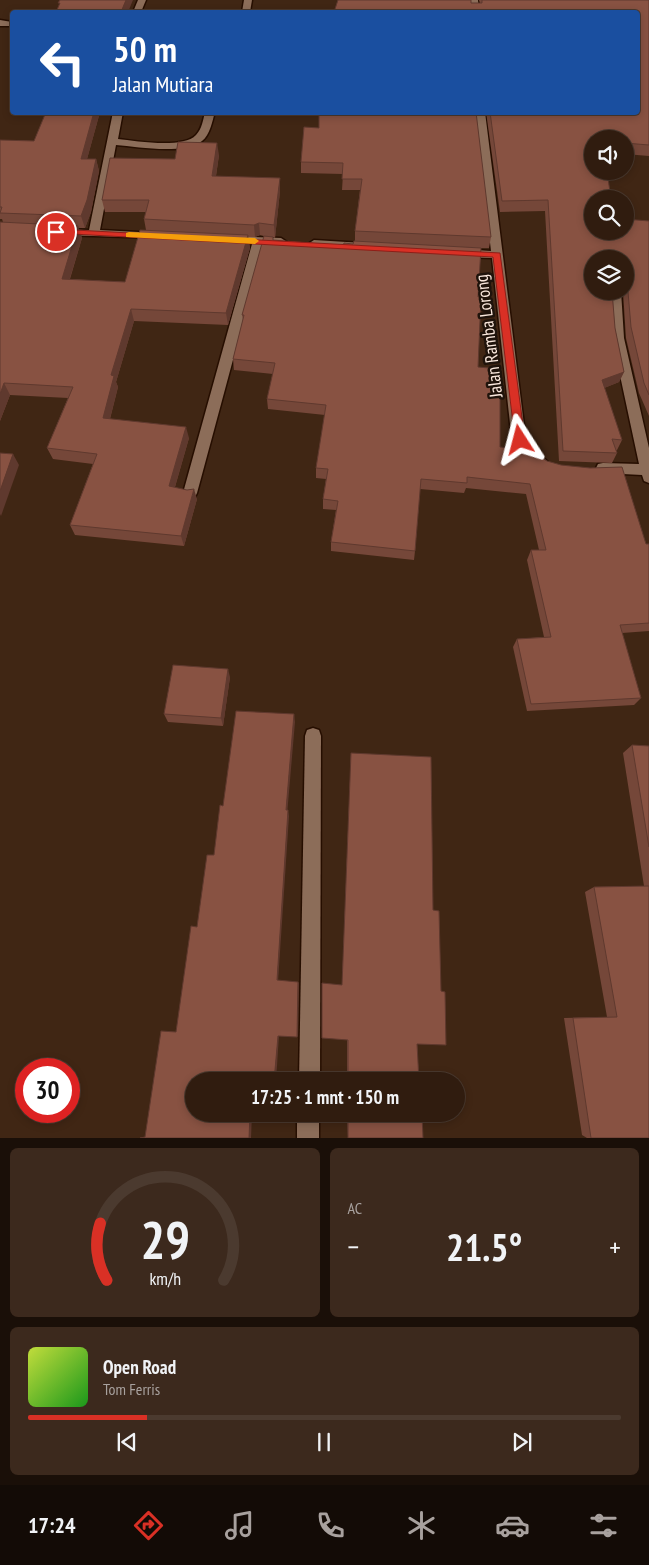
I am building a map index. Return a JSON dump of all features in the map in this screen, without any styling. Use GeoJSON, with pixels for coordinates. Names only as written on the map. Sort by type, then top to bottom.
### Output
{"type":"FeatureCollection","features":[{"type":"Feature","properties":{"kind":"street"},"geometry":{"type":"LineString","coordinates":[[94,233],[118,115]]}},
{"type":"Feature","properties":{"kind":"street"},"geometry":{"type":"LineString","coordinates":[[113,142],[172,145],[188,143],[201,136],[209,115]]}},
{"type":"Feature","properties":{"kind":"street","name":"Jalan Ramba Lorong"},"geometry":{"type":"LineString","coordinates":[[480,115],[520,440],[530,455],[543,464],[552,466]]}},
{"type":"Feature","properties":{"kind":"street"},"geometry":{"type":"LineString","coordinates":[[47,231],[172,237]]}},
{"type":"Feature","properties":{"kind":"street"},"geometry":{"type":"LineString","coordinates":[[220,239],[378,248]]}},
{"type":"Feature","properties":{"kind":"street"},"geometry":{"type":"LineString","coordinates":[[190,493],[259,241]]}},
{"type":"Feature","properties":{"kind":"street"},"geometry":{"type":"LineString","coordinates":[[447,252],[496,254]]}},
{"type":"Feature","properties":{"kind":"street"},"geometry":{"type":"LineString","coordinates":[[588,468],[648,473],[618,338],[616,300]]}},
{"type":"Feature","properties":{"kind":"street"},"geometry":{"type":"LineString","coordinates":[[309,1072],[313,736]]}},
{"type":"Feature","properties":{"kind":"street"},"geometry":{"type":"LineString","coordinates":[[308,1122],[308,1138]]}},
{"type":"Feature","properties":{"kind":"building"},"geometry":{"type":"Polygon","coordinates":[[[60,0],[126,0],[122,10],[57,10],[60,3],[58,3],[60,0]]]}},
{"type":"Feature","properties":{"kind":"building"},"geometry":{"type":"Polygon","coordinates":[[[338,0],[471,0],[471,3],[482,3],[482,0],[649,0],[649,145],[634,144],[634,130],[584,130],[584,180],[608,180],[610,190],[584,190],[584,240],[634,240],[634,220],[649,221],[649,395],[644,383],[631,327],[629,300],[634,300],[634,250],[584,250],[584,300],[613,300],[615,328],[624,372],[602,380],[622,440],[612,439],[617,453],[563,451],[548,200],[502,201],[490,115],[640,115],[640,10],[335,10],[338,0]]]}},
{"type":"Feature","properties":{"kind":"building"},"geometry":{"type":"Polygon","coordinates":[[[45,115],[93,115],[81,159],[96,159],[87,200],[81,216],[0,213],[2,207],[0,207],[0,140],[34,141],[45,115]]]}},
{"type":"Feature","properties":{"kind":"building"},"geometry":{"type":"Polygon","coordinates":[[[319,115],[476,115],[491,237],[355,231],[362,179],[342,179],[343,163],[301,162],[304,127],[319,128],[319,115]]]}},
{"type":"Feature","properties":{"kind":"building"},"geometry":{"type":"Polygon","coordinates":[[[178,142],[217,143],[212,176],[280,178],[274,225],[144,219],[149,200],[102,200],[110,158],[175,159],[178,142]]]}},
{"type":"Feature","properties":{"kind":"building"},"geometry":{"type":"Polygon","coordinates":[[[0,222],[78,226],[62,279],[125,282],[140,230],[248,235],[226,313],[131,309],[111,375],[114,376],[103,418],[186,427],[169,486],[187,490],[194,489],[181,536],[70,525],[97,454],[47,448],[73,387],[4,383],[0,394],[0,222]]]}},
{"type":"Feature","properties":{"kind":"building"},"geometry":{"type":"Polygon","coordinates":[[[264,236],[273,237],[273,240],[343,246],[344,243],[353,244],[354,241],[481,248],[478,297],[481,298],[478,367],[500,369],[500,447],[529,450],[547,461],[561,465],[590,468],[622,467],[646,544],[649,544],[649,623],[620,625],[641,698],[531,704],[517,639],[551,637],[531,550],[546,550],[530,484],[467,477],[467,483],[421,479],[415,551],[331,542],[338,501],[323,499],[328,469],[316,468],[326,405],[267,399],[275,363],[233,359],[244,315],[242,315],[264,236]]]}},
{"type":"Feature","properties":{"kind":"building"},"geometry":{"type":"Polygon","coordinates":[[[0,453],[13,454],[0,491],[0,453]]]}},
{"type":"Feature","properties":{"kind":"building"},"geometry":{"type":"Polygon","coordinates":[[[173,665],[228,669],[221,718],[164,714],[173,665]]]}},
{"type":"Feature","properties":{"kind":"building"},"geometry":{"type":"Polygon","coordinates":[[[236,711],[294,714],[286,810],[288,810],[277,980],[298,982],[297,1037],[278,1036],[275,1072],[185,1072],[185,1122],[250,1122],[249,1138],[140,1138],[145,1137],[161,1031],[176,1032],[191,926],[197,927],[207,855],[214,855],[220,805],[223,806],[236,711]]]}},
{"type":"Feature","properties":{"kind":"building"},"geometry":{"type":"Polygon","coordinates":[[[632,745],[649,746],[649,847],[632,745]]]}},
{"type":"Feature","properties":{"kind":"building"},"geometry":{"type":"Polygon","coordinates":[[[351,753],[431,757],[433,910],[439,911],[441,991],[445,992],[446,1045],[417,1044],[419,1072],[348,1072],[348,1040],[322,1038],[322,983],[342,985],[351,753]]]}},
{"type":"Feature","properties":{"kind":"building"},"geometry":{"type":"Polygon","coordinates":[[[649,886],[649,1138],[591,1138],[573,1018],[617,1017],[594,887],[649,886]]]}},
{"type":"Feature","properties":{"kind":"building"},"geometry":{"type":"Polygon","coordinates":[[[348,1122],[422,1122],[423,1138],[348,1138],[348,1122]]]}},
{"type":"Feature","properties":{"kind":"slow traffic"},"geometry":{"type":"LineString","coordinates":[[129,235],[255,241]]}},
{"type":"Feature","properties":{"kind":"route"},"geometry":{"type":"LineString","coordinates":[[56,232],[496,254],[520,440]]}}]}
